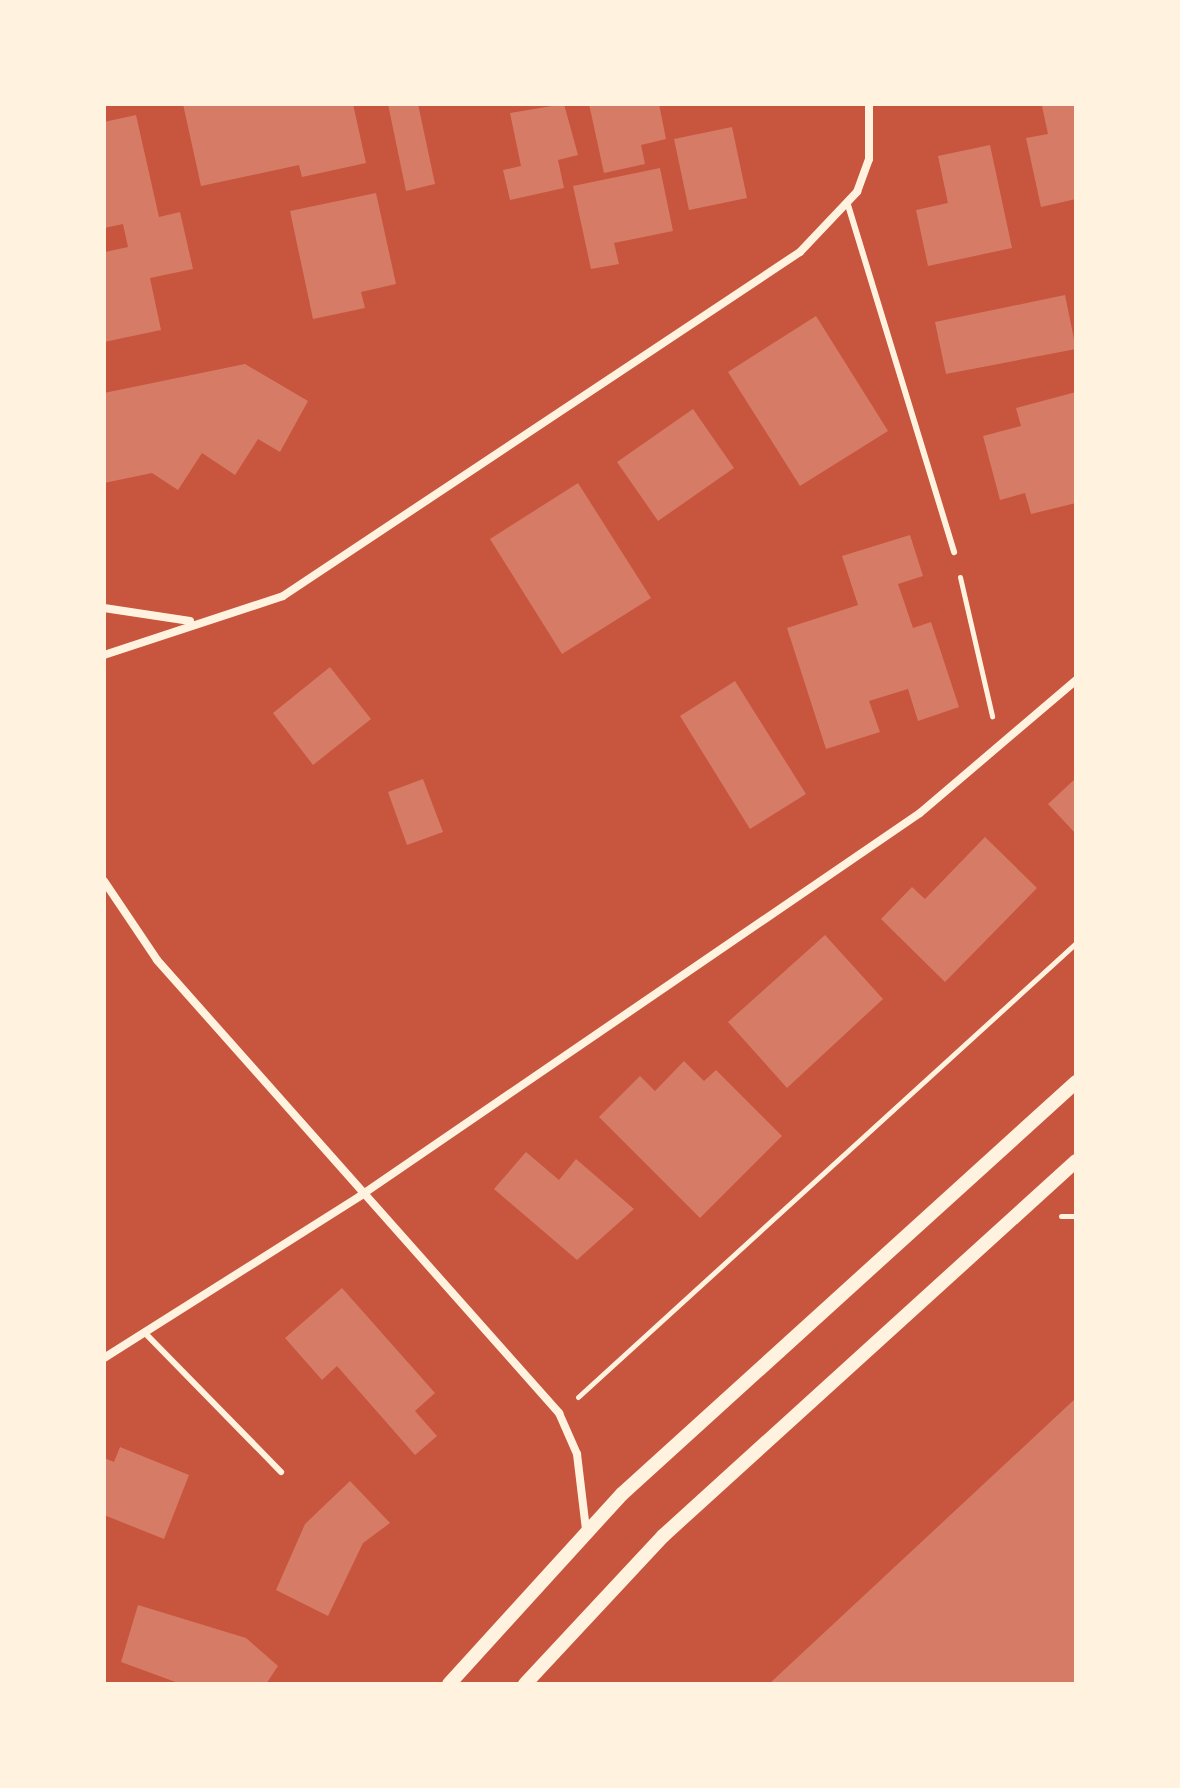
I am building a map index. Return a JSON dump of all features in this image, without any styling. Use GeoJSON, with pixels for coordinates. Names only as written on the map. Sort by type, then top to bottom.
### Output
{"type":"FeatureCollection","features":[{"type":"Feature","properties":{"kind":"street"},"geometry":{"type":"LineString","coordinates":[[104,655],[283,596],[800,252],[848,205],[869,159],[869,104]]}},
{"type":"Feature","properties":{"kind":"street"},"geometry":{"type":"LineString","coordinates":[[104,608],[211,621]]}},
{"type":"Feature","properties":{"kind":"street"},"geometry":{"type":"LineString","coordinates":[[104,1358],[360,1196],[1000,752],[1076,680]]}},
{"type":"Feature","properties":{"kind":"street"},"geometry":{"type":"LineString","coordinates":[[104,881],[157,960],[360,1196],[559,1413],[577,1454],[586,1530]]}},
{"type":"Feature","properties":{"kind":"street"},"geometry":{"type":"LineString","coordinates":[[449,1684],[586,1530],[1076,1082]]}},
{"type":"Feature","properties":{"kind":"street"},"geometry":{"type":"LineString","coordinates":[[525,1684],[663,1536],[1076,1161]]}},
{"type":"Feature","properties":{"kind":"lane"},"geometry":{"type":"LineString","coordinates":[[848,205],[954,552]]}},
{"type":"Feature","properties":{"kind":"lane"},"geometry":{"type":"LineString","coordinates":[[144,1332],[281,1472]]}},
{"type":"Feature","properties":{"kind":"path"},"geometry":{"type":"LineString","coordinates":[[954,552],[1000,752]]}},
{"type":"Feature","properties":{"kind":"path"},"geometry":{"type":"LineString","coordinates":[[559,1413],[1076,943]]}},
{"type":"Feature","properties":{"kind":"building"},"geometry":{"type":"Polygon","coordinates":[[[183,104],[353,104],[366,163],[302,177],[299,165],[201,186],[183,104]]]}},
{"type":"Feature","properties":{"kind":"building"},"geometry":{"type":"Polygon","coordinates":[[[388,104],[418,104],[435,184],[406,191],[388,104]]]}},
{"type":"Feature","properties":{"kind":"building"},"geometry":{"type":"Polygon","coordinates":[[[564,104],[578,155],[558,160],[564,188],[510,200],[503,170],[521,166],[510,113],[564,104]]]}},
{"type":"Feature","properties":{"kind":"building"},"geometry":{"type":"Polygon","coordinates":[[[589,104],[659,104],[666,139],[641,145],[645,164],[604,173],[589,104]]]}},
{"type":"Feature","properties":{"kind":"building"},"geometry":{"type":"Polygon","coordinates":[[[1076,104],[1076,199],[1041,207],[1026,138],[1048,134],[1042,106],[1076,104]]]}},
{"type":"Feature","properties":{"kind":"building"},"geometry":{"type":"Polygon","coordinates":[[[136,115],[159,217],[180,212],[193,269],[150,278],[161,330],[104,342],[105,252],[128,247],[123,224],[104,228],[104,122],[136,115]]]}},
{"type":"Feature","properties":{"kind":"building"},"geometry":{"type":"Polygon","coordinates":[[[732,127],[747,198],[689,210],[674,139],[732,127]]]}},
{"type":"Feature","properties":{"kind":"building"},"geometry":{"type":"Polygon","coordinates":[[[990,145],[1012,248],[928,266],[916,210],[948,203],[938,156],[990,145]]]}},
{"type":"Feature","properties":{"kind":"building"},"geometry":{"type":"Polygon","coordinates":[[[660,168],[673,231],[614,243],[619,264],[591,269],[573,186],[660,168]]]}},
{"type":"Feature","properties":{"kind":"building"},"geometry":{"type":"Polygon","coordinates":[[[376,193],[396,284],[361,292],[365,308],[313,319],[290,211],[376,193]]]}},
{"type":"Feature","properties":{"kind":"building"},"geometry":{"type":"Polygon","coordinates":[[[1065,295],[1076,349],[946,374],[935,322],[1065,295]]]}},
{"type":"Feature","properties":{"kind":"building"},"geometry":{"type":"Polygon","coordinates":[[[816,316],[888,431],[800,486],[728,372],[816,316]]]}},
{"type":"Feature","properties":{"kind":"building"},"geometry":{"type":"Polygon","coordinates":[[[245,364],[308,401],[280,452],[258,439],[235,475],[202,453],[178,490],[152,473],[104,483],[104,393],[245,364]]]}},
{"type":"Feature","properties":{"kind":"building"},"geometry":{"type":"Polygon","coordinates":[[[1076,392],[1076,503],[1031,514],[1025,493],[1000,500],[983,436],[1021,426],[1016,408],[1076,392]]]}},
{"type":"Feature","properties":{"kind":"building"},"geometry":{"type":"Polygon","coordinates":[[[693,409],[734,468],[658,521],[617,462],[693,409]]]}},
{"type":"Feature","properties":{"kind":"building"},"geometry":{"type":"Polygon","coordinates":[[[578,483],[651,598],[562,654],[490,539],[578,483]]]}},
{"type":"Feature","properties":{"kind":"building"},"geometry":{"type":"Polygon","coordinates":[[[910,535],[923,576],[898,584],[913,628],[931,622],[959,707],[918,721],[908,689],[869,701],[880,732],[826,749],[787,628],[858,605],[842,556],[910,535]]]}},
{"type":"Feature","properties":{"kind":"building"},"geometry":{"type":"Polygon","coordinates":[[[330,667],[371,719],[313,765],[273,713],[330,667]]]}},
{"type":"Feature","properties":{"kind":"building"},"geometry":{"type":"Polygon","coordinates":[[[735,681],[806,794],[750,829],[680,716],[735,681]]]}},
{"type":"Feature","properties":{"kind":"building"},"geometry":{"type":"Polygon","coordinates":[[[1076,778],[1076,834],[1048,804],[1076,778]]]}},
{"type":"Feature","properties":{"kind":"building"},"geometry":{"type":"Polygon","coordinates":[[[423,779],[443,832],[407,845],[388,792],[423,779]]]}},
{"type":"Feature","properties":{"kind":"building"},"geometry":{"type":"Polygon","coordinates":[[[985,837],[1037,888],[945,982],[881,919],[912,887],[925,899],[985,837]]]}},
{"type":"Feature","properties":{"kind":"building"},"geometry":{"type":"Polygon","coordinates":[[[825,935],[883,999],[787,1088],[728,1022],[825,935]]]}},
{"type":"Feature","properties":{"kind":"building"},"geometry":{"type":"Polygon","coordinates":[[[684,1061],[704,1081],[716,1070],[782,1136],[700,1218],[599,1117],[640,1076],[655,1091],[684,1061]]]}},
{"type":"Feature","properties":{"kind":"building"},"geometry":{"type":"Polygon","coordinates":[[[526,1152],[559,1180],[576,1159],[634,1209],[577,1260],[494,1189],[526,1152]]]}},
{"type":"Feature","properties":{"kind":"building"},"geometry":{"type":"Polygon","coordinates":[[[342,1288],[435,1393],[415,1411],[437,1436],[415,1455],[337,1366],[322,1380],[285,1338],[342,1288]]]}},
{"type":"Feature","properties":{"kind":"building"},"geometry":{"type":"Polygon","coordinates":[[[1076,1398],[1076,1684],[769,1684],[1076,1398]]]}},
{"type":"Feature","properties":{"kind":"building"},"geometry":{"type":"Polygon","coordinates":[[[120,1447],[189,1475],[164,1539],[104,1515],[104,1458],[114,1462],[120,1447]]]}},
{"type":"Feature","properties":{"kind":"building"},"geometry":{"type":"Polygon","coordinates":[[[350,1481],[390,1523],[363,1543],[328,1616],[276,1590],[305,1524],[350,1481]]]}},
{"type":"Feature","properties":{"kind":"building"},"geometry":{"type":"Polygon","coordinates":[[[138,1605],[246,1638],[278,1666],[266,1684],[181,1684],[121,1662],[138,1605]]]}}]}
